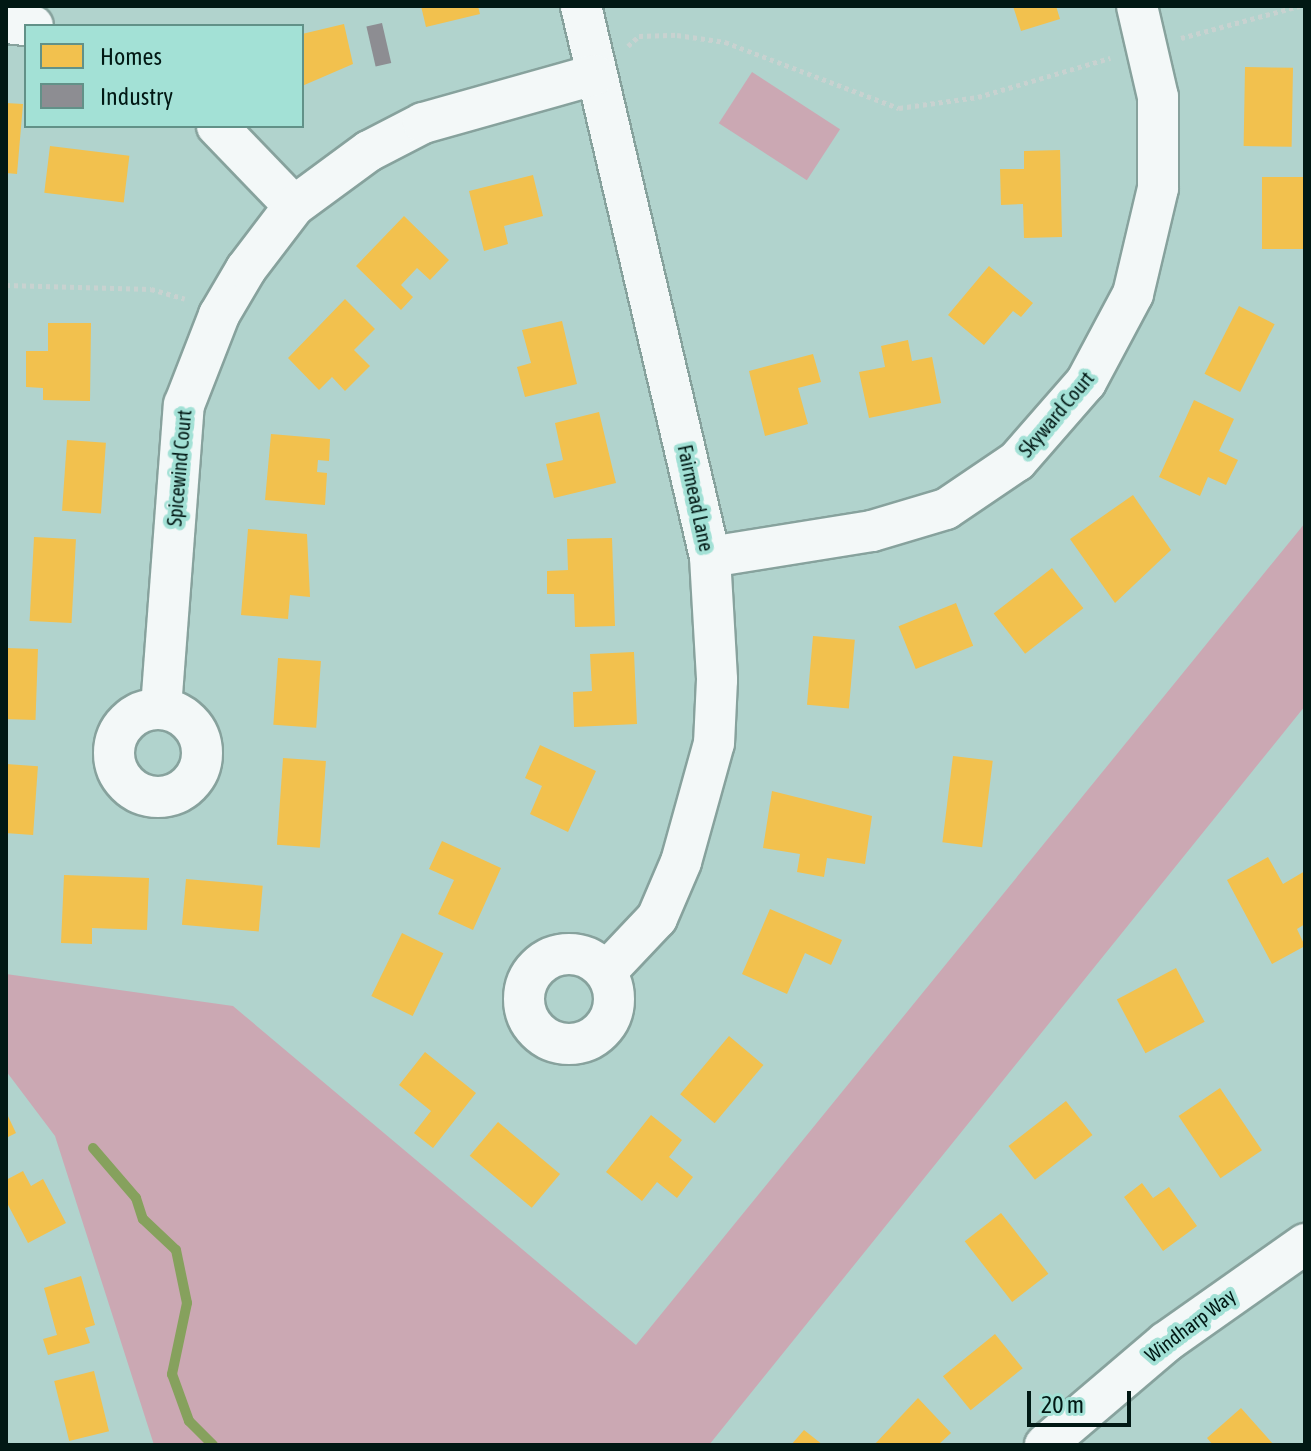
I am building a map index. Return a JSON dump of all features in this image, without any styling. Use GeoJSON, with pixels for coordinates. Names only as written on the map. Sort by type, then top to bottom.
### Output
{"type":"FeatureCollection","features":[{"type":"Feature","properties":{"kind":"street","name":"Fairmead Lane"},"geometry":{"type":"LineString","coordinates":[[581,6],[594,75],[710,557],[717,680],[701,799],[657,918],[606,972]]}},
{"type":"Feature","properties":{"kind":"street","name":"Skyward Court"},"geometry":{"type":"LineString","coordinates":[[710,557],[914,522],[981,487],[1053,424],[1111,341],[1148,245],[1161,137],[1149,46],[1137,6]]}},
{"type":"Feature","properties":{"kind":"street","name":"Spicewind Court"},"geometry":{"type":"LineString","coordinates":[[161,708],[184,405],[219,315],[294,206],[423,123],[594,75]]}},
{"type":"Feature","properties":{"kind":"street"},"geometry":{"type":"LineString","coordinates":[[219,128],[294,206]]}},
{"type":"Feature","properties":{"kind":"street","name":"Windharp Way"},"geometry":{"type":"LineString","coordinates":[[1048,1444],[1166,1342],[1305,1244]]}},
{"type":"Feature","properties":{"kind":"path"},"geometry":{"type":"LineString","coordinates":[[594,75],[639,36],[677,35],[725,42],[863,100],[932,107],[1300,6]]}},
{"type":"Feature","properties":{"kind":"path"},"geometry":{"type":"LineString","coordinates":[[6,285],[151,289],[219,315]]}},
{"type":"Feature","properties":{"kind":"shaded area"},"geometry":{"type":"Polygon","coordinates":[[[752,72],[840,129],[807,180],[719,123],[752,72]]]}},
{"type":"Feature","properties":{"kind":"shaded area"},"geometry":{"type":"Polygon","coordinates":[[[1305,523],[1305,706],[709,1445],[154,1445],[55,1136],[6,1071],[6,974],[233,1006],[636,1345],[1305,523]]]}},
{"type":"Feature","properties":{"kind":"building: Homes"},"geometry":{"type":"Polygon","coordinates":[[[421,6],[478,6],[480,14],[426,27],[421,6]]]}},
{"type":"Feature","properties":{"kind":"building: Homes"},"geometry":{"type":"Polygon","coordinates":[[[1013,6],[1056,6],[1060,19],[1021,31],[1013,6]]]}},
{"type":"Feature","properties":{"kind":"building: Homes"},"geometry":{"type":"Polygon","coordinates":[[[344,24],[353,64],[304,85],[304,34],[344,24]]]}},
{"type":"Feature","properties":{"kind":"building: Homes"},"geometry":{"type":"Polygon","coordinates":[[[1245,67],[1293,68],[1292,147],[1244,146],[1245,67]]]}},
{"type":"Feature","properties":{"kind":"building: Homes"},"geometry":{"type":"Polygon","coordinates":[[[6,103],[23,104],[17,174],[6,173],[6,103]]]}},
{"type":"Feature","properties":{"kind":"building: Homes"},"geometry":{"type":"Polygon","coordinates":[[[50,146],[129,156],[124,202],[44,193],[50,146]]]}},
{"type":"Feature","properties":{"kind":"building: Homes"},"geometry":{"type":"Polygon","coordinates":[[[1060,150],[1062,237],[1024,238],[1023,204],[1001,205],[1000,169],[1024,169],[1024,151],[1060,150]]]}},
{"type":"Feature","properties":{"kind":"building: Homes"},"geometry":{"type":"Polygon","coordinates":[[[533,175],[543,216],[504,226],[508,244],[484,251],[469,191],[533,175]]]}},
{"type":"Feature","properties":{"kind":"building: Homes"},"geometry":{"type":"Polygon","coordinates":[[[1262,177],[1305,177],[1305,249],[1262,249],[1262,177]]]}},
{"type":"Feature","properties":{"kind":"building: Homes"},"geometry":{"type":"Polygon","coordinates":[[[404,216],[449,260],[430,280],[417,268],[401,285],[413,297],[401,310],[356,266],[404,216]]]}},
{"type":"Feature","properties":{"kind":"building: Homes"},"geometry":{"type":"Polygon","coordinates":[[[989,266],[1033,303],[1021,317],[1013,311],[984,345],[948,315],[989,266]]]}},
{"type":"Feature","properties":{"kind":"building: Homes"},"geometry":{"type":"Polygon","coordinates":[[[345,299],[375,329],[354,350],[370,366],[345,391],[332,377],[319,390],[288,358],[345,299]]]}},
{"type":"Feature","properties":{"kind":"building: Homes"},"geometry":{"type":"Polygon","coordinates":[[[1239,306],[1275,324],[1240,392],[1204,374],[1239,306]]]}},
{"type":"Feature","properties":{"kind":"building: Homes"},"geometry":{"type":"Polygon","coordinates":[[[562,321],[577,384],[525,397],[517,367],[531,363],[522,330],[562,321]]]}},
{"type":"Feature","properties":{"kind":"building: Homes"},"geometry":{"type":"Polygon","coordinates":[[[48,323],[91,323],[90,401],[43,400],[43,388],[26,387],[26,351],[48,351],[48,323]]]}},
{"type":"Feature","properties":{"kind":"building: Homes"},"geometry":{"type":"Polygon","coordinates":[[[908,340],[912,361],[932,357],[941,403],[869,418],[859,372],[885,367],[881,346],[908,340]]]}},
{"type":"Feature","properties":{"kind":"building: Homes"},"geometry":{"type":"Polygon","coordinates":[[[813,354],[821,382],[798,388],[808,424],[765,436],[749,371],[813,354]]]}},
{"type":"Feature","properties":{"kind":"building: Homes"},"geometry":{"type":"Polygon","coordinates":[[[1194,400],[1234,419],[1219,451],[1238,460],[1226,485],[1208,477],[1200,496],[1159,477],[1194,400]]]}},
{"type":"Feature","properties":{"kind":"building: Homes"},"geometry":{"type":"Polygon","coordinates":[[[599,412],[616,483],[554,498],[546,464],[563,460],[555,423],[599,412]]]}},
{"type":"Feature","properties":{"kind":"building: Homes"},"geometry":{"type":"Polygon","coordinates":[[[271,434],[330,439],[329,461],[318,460],[317,472],[327,473],[325,505],[265,500],[271,434]]]}},
{"type":"Feature","properties":{"kind":"building: Homes"},"geometry":{"type":"Polygon","coordinates":[[[67,440],[106,443],[101,514],[62,511],[67,440]]]}},
{"type":"Feature","properties":{"kind":"building: Homes"},"geometry":{"type":"Polygon","coordinates":[[[1133,495],[1171,550],[1115,603],[1070,539],[1133,495]]]}},
{"type":"Feature","properties":{"kind":"building: Homes"},"geometry":{"type":"Polygon","coordinates":[[[248,529],[307,534],[310,597],[290,595],[288,619],[241,615],[248,529]]]}},
{"type":"Feature","properties":{"kind":"building: Homes"},"geometry":{"type":"Polygon","coordinates":[[[34,537],[76,539],[72,623],[30,621],[34,537]]]}},
{"type":"Feature","properties":{"kind":"building: Homes"},"geometry":{"type":"Polygon","coordinates":[[[612,538],[615,626],[575,627],[574,594],[547,594],[547,571],[568,570],[567,539],[612,538]]]}},
{"type":"Feature","properties":{"kind":"building: Homes"},"geometry":{"type":"Polygon","coordinates":[[[1052,568],[1083,608],[1025,654],[994,614],[1052,568]]]}},
{"type":"Feature","properties":{"kind":"building: Homes"},"geometry":{"type":"Polygon","coordinates":[[[956,603],[973,646],[916,669],[899,626],[956,603]]]}},
{"type":"Feature","properties":{"kind":"building: Homes"},"geometry":{"type":"Polygon","coordinates":[[[813,636],[855,640],[849,708],[807,705],[813,636]]]}},
{"type":"Feature","properties":{"kind":"building: Homes"},"geometry":{"type":"Polygon","coordinates":[[[6,648],[38,649],[36,720],[6,719],[6,648]]]}},
{"type":"Feature","properties":{"kind":"building: Homes"},"geometry":{"type":"Polygon","coordinates":[[[634,652],[637,724],[574,727],[573,692],[592,691],[590,654],[634,652]]]}},
{"type":"Feature","properties":{"kind":"building: Homes"},"geometry":{"type":"Polygon","coordinates":[[[278,658],[321,661],[316,728],[273,725],[278,658]]]}},
{"type":"Feature","properties":{"kind":"building: Homes"},"geometry":{"type":"Polygon","coordinates":[[[540,745],[596,771],[568,832],[530,814],[542,786],[525,778],[540,745]]]}},
{"type":"Feature","properties":{"kind":"building: Homes"},"geometry":{"type":"Polygon","coordinates":[[[953,756],[993,761],[982,847],[942,842],[953,756]]]}},
{"type":"Feature","properties":{"kind":"building: Homes"},"geometry":{"type":"Polygon","coordinates":[[[283,758],[326,761],[320,848],[277,845],[283,758]]]}},
{"type":"Feature","properties":{"kind":"building: Homes"},"geometry":{"type":"Polygon","coordinates":[[[6,764],[38,766],[33,835],[6,833],[6,764]]]}},
{"type":"Feature","properties":{"kind":"building: Homes"},"geometry":{"type":"Polygon","coordinates":[[[772,791],[872,816],[865,864],[827,858],[824,877],[797,872],[800,854],[763,848],[772,791]]]}},
{"type":"Feature","properties":{"kind":"building: Homes"},"geometry":{"type":"Polygon","coordinates":[[[442,841],[501,868],[473,930],[438,914],[454,880],[429,869],[442,841]]]}},
{"type":"Feature","properties":{"kind":"building: Homes"},"geometry":{"type":"Polygon","coordinates":[[[1268,857],[1283,884],[1305,871],[1305,924],[1297,929],[1305,946],[1272,964],[1227,880],[1268,857]]]}},
{"type":"Feature","properties":{"kind":"building: Homes"},"geometry":{"type":"Polygon","coordinates":[[[64,875],[149,878],[147,930],[92,928],[92,944],[61,943],[64,875]]]}},
{"type":"Feature","properties":{"kind":"building: Homes"},"geometry":{"type":"Polygon","coordinates":[[[186,879],[263,886],[259,932],[182,925],[186,879]]]}},
{"type":"Feature","properties":{"kind":"building: Homes"},"geometry":{"type":"Polygon","coordinates":[[[770,909],[842,940],[831,965],[805,953],[787,994],[742,974],[770,909]]]}},
{"type":"Feature","properties":{"kind":"building: Homes"},"geometry":{"type":"Polygon","coordinates":[[[402,933],[443,953],[413,1016],[371,996],[402,933]]]}},
{"type":"Feature","properties":{"kind":"building: Homes"},"geometry":{"type":"Polygon","coordinates":[[[1176,968],[1205,1022],[1145,1053],[1117,999],[1176,968]]]}},
{"type":"Feature","properties":{"kind":"building: Homes"},"geometry":{"type":"Polygon","coordinates":[[[729,1036],[763,1065],[715,1123],[680,1094],[729,1036]]]}},
{"type":"Feature","properties":{"kind":"building: Homes"},"geometry":{"type":"Polygon","coordinates":[[[425,1052],[476,1093],[433,1148],[414,1133],[431,1111],[399,1085],[425,1052]]]}},
{"type":"Feature","properties":{"kind":"building: Homes"},"geometry":{"type":"Polygon","coordinates":[[[1220,1088],[1262,1150],[1220,1178],[1179,1116],[1220,1088]]]}},
{"type":"Feature","properties":{"kind":"building: Homes"},"geometry":{"type":"Polygon","coordinates":[[[1066,1101],[1092,1135],[1035,1180],[1008,1146],[1066,1101]]]}},
{"type":"Feature","properties":{"kind":"building: Homes"},"geometry":{"type":"Polygon","coordinates":[[[6,1112],[16,1133],[6,1138],[6,1112]]]}},
{"type":"Feature","properties":{"kind":"building: Homes"},"geometry":{"type":"Polygon","coordinates":[[[651,1115],[682,1140],[669,1157],[693,1177],[677,1198],[657,1182],[642,1201],[606,1172],[651,1115]]]}},
{"type":"Feature","properties":{"kind":"building: Homes"},"geometry":{"type":"Polygon","coordinates":[[[498,1122],[560,1174],[532,1208],[470,1156],[498,1122]]]}},
{"type":"Feature","properties":{"kind":"building: Homes"},"geometry":{"type":"Polygon","coordinates":[[[23,1171],[31,1186],[43,1179],[66,1223],[28,1243],[6,1201],[6,1180],[23,1171]]]}},
{"type":"Feature","properties":{"kind":"building: Homes"},"geometry":{"type":"Polygon","coordinates":[[[1142,1183],[1153,1198],[1169,1187],[1197,1226],[1163,1251],[1124,1197],[1142,1183]]]}},
{"type":"Feature","properties":{"kind":"building: Homes"},"geometry":{"type":"Polygon","coordinates":[[[1001,1213],[1048,1274],[1012,1302],[965,1241],[1001,1213]]]}},
{"type":"Feature","properties":{"kind":"building: Homes"},"geometry":{"type":"Polygon","coordinates":[[[81,1276],[95,1325],[85,1328],[90,1343],[48,1355],[43,1339],[57,1335],[44,1288],[81,1276]]]}},
{"type":"Feature","properties":{"kind":"building: Homes"},"geometry":{"type":"Polygon","coordinates":[[[995,1334],[1023,1368],[971,1410],[943,1376],[995,1334]]]}},
{"type":"Feature","properties":{"kind":"building: Homes"},"geometry":{"type":"Polygon","coordinates":[[[94,1371],[109,1431],[69,1441],[54,1381],[94,1371]]]}},
{"type":"Feature","properties":{"kind":"building: Homes"},"geometry":{"type":"Polygon","coordinates":[[[918,1398],[951,1433],[938,1445],[874,1445],[918,1398]]]}},
{"type":"Feature","properties":{"kind":"building: Homes"},"geometry":{"type":"Polygon","coordinates":[[[1241,1408],[1274,1445],[1213,1445],[1207,1438],[1241,1408]]]}},
{"type":"Feature","properties":{"kind":"building: Homes"},"geometry":{"type":"Polygon","coordinates":[[[804,1430],[823,1445],[791,1445],[804,1430]]]}},
{"type":"Feature","properties":{"kind":"building: Industry"},"geometry":{"type":"Polygon","coordinates":[[[382,23],[391,63],[376,67],[366,27],[382,23]]]}},
{"type":"Feature","properties":{"kind":"waterway"},"geometry":{"type":"LineString","coordinates":[[93,1148],[136,1198],[143,1219],[176,1250],[187,1303],[172,1374],[189,1421],[213,1445]]}}]}
